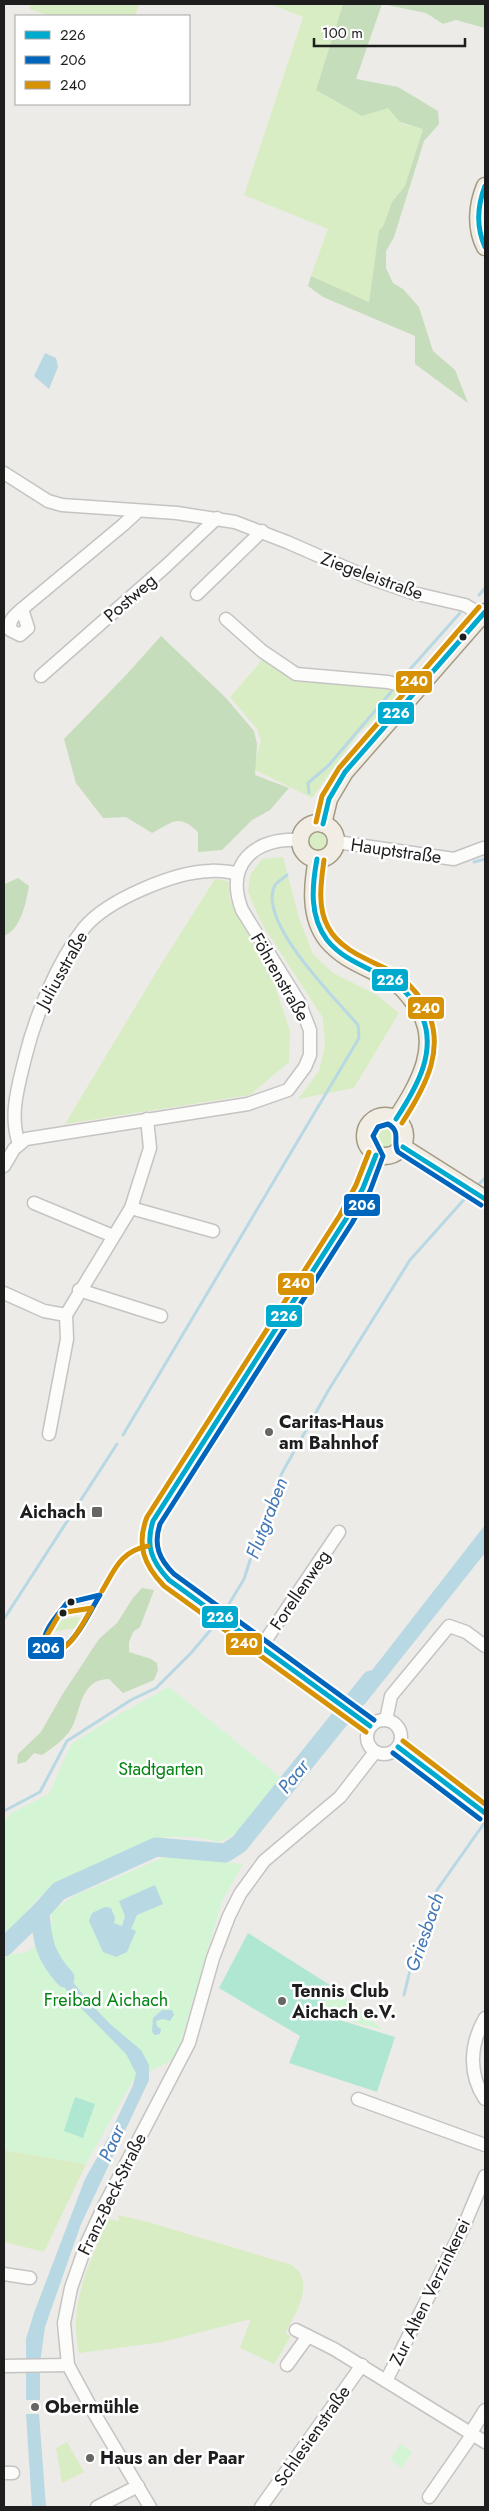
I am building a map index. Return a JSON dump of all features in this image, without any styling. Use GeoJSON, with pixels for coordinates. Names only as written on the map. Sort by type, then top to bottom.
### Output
{"type":"FeatureCollection","features":[{"type":"Feature","properties":{"kind":"main road"},"geometry":{"type":"LineString","coordinates":[[485,186],[479,204],[478,217],[480,236],[485,248]]}},
{"type":"Feature","properties":{"kind":"main road"},"geometry":{"type":"LineString","coordinates":[[322,824],[329,799],[345,772],[411,694],[485,614]]}},
{"type":"Feature","properties":{"kind":"main road"},"geometry":{"type":"LineString","coordinates":[[316,823],[322,824],[333,830],[337,842],[328,857],[316,859],[305,854],[300,840],[306,828],[316,823]]}},
{"type":"Feature","properties":{"kind":"main road"},"geometry":{"type":"LineString","coordinates":[[316,859],[313,903],[316,920],[327,939],[344,956],[397,984],[420,1010],[426,1026],[427,1061],[396,1119]]}},
{"type":"Feature","properties":{"kind":"main road"},"geometry":{"type":"LineString","coordinates":[[379,1117],[396,1119],[403,1126],[405,1132],[403,1147],[389,1157],[376,1155],[370,1151],[365,1138],[368,1125],[379,1117]]}},
{"type":"Feature","properties":{"kind":"main road"},"geometry":{"type":"LineString","coordinates":[[403,1147],[483,1197]]}},
{"type":"Feature","properties":{"kind":"street","name":"Ziegeleistraße"},"geometry":{"type":"LineString","coordinates":[[4,473],[55,504],[217,518],[262,531],[357,573],[413,593],[465,605],[485,614]]}},
{"type":"Feature","properties":{"kind":"street"},"geometry":{"type":"LineString","coordinates":[[22,609],[138,512]]}},
{"type":"Feature","properties":{"kind":"street","name":"Postweg"},"geometry":{"type":"LineString","coordinates":[[41,676],[166,566],[217,518]]}},
{"type":"Feature","properties":{"kind":"street"},"geometry":{"type":"LineString","coordinates":[[197,594],[262,531]]}},
{"type":"Feature","properties":{"kind":"street"},"geometry":{"type":"LineString","coordinates":[[226,619],[262,651],[296,674],[388,682],[400,685],[411,694]]}},
{"type":"Feature","properties":{"kind":"street"},"geometry":{"type":"LineString","coordinates":[[236,873],[258,846],[283,839],[300,840]]}},
{"type":"Feature","properties":{"kind":"street","name":"Hauptstraße"},"geometry":{"type":"LineString","coordinates":[[337,842],[454,859],[483,848]]}},
{"type":"Feature","properties":{"kind":"street","name":"Juliusstraße"},"geometry":{"type":"LineString","coordinates":[[19,1144],[14,1122],[16,1097],[33,1023],[70,949],[84,928],[98,915],[119,902],[174,878],[210,871],[236,873]]}},
{"type":"Feature","properties":{"kind":"street","name":"Föhrenstraße"},"geometry":{"type":"LineString","coordinates":[[19,1144],[35,1137],[248,1104],[288,1090],[305,1067],[310,1055],[310,1030],[299,1002],[242,910],[236,896],[236,873]]}},
{"type":"Feature","properties":{"kind":"street"},"geometry":{"type":"LineString","coordinates":[[49,1434],[67,1339],[66,1315],[131,1208],[150,1148],[147,1119]]}},
{"type":"Feature","properties":{"kind":"street"},"geometry":{"type":"LineString","coordinates":[[4,1166],[19,1144]]}},
{"type":"Feature","properties":{"kind":"street"},"geometry":{"type":"LineString","coordinates":[[370,1726],[168,1580],[156,1568],[149,1553],[148,1533],[153,1521],[346,1220],[363,1188],[376,1155]]}},
{"type":"Feature","properties":{"kind":"street"},"geometry":{"type":"LineString","coordinates":[[34,1203],[113,1236]]}},
{"type":"Feature","properties":{"kind":"street"},"geometry":{"type":"LineString","coordinates":[[131,1208],[213,1231]]}},
{"type":"Feature","properties":{"kind":"street"},"geometry":{"type":"LineString","coordinates":[[80,1290],[161,1316]]}},
{"type":"Feature","properties":{"kind":"street"},"geometry":{"type":"LineString","coordinates":[[4,1293],[44,1310],[66,1315]]}},
{"type":"Feature","properties":{"kind":"street","name":"Forellenweg"},"geometry":{"type":"LineString","coordinates":[[261,1648],[339,1532]]}},
{"type":"Feature","properties":{"kind":"street"},"geometry":{"type":"LineString","coordinates":[[386,1720],[391,1696],[448,1626],[466,1632],[485,1646]]}},
{"type":"Feature","properties":{"kind":"street"},"geometry":{"type":"LineString","coordinates":[[386,1720],[396,1725],[399,1730],[400,1742],[398,1747],[385,1754],[375,1752],[367,1740],[370,1726],[375,1722],[386,1720]]}},
{"type":"Feature","properties":{"kind":"street"},"geometry":{"type":"LineString","coordinates":[[398,1747],[484,1812]]}},
{"type":"Feature","properties":{"kind":"street","name":"Franz-Beck-Straße"},"geometry":{"type":"LineString","coordinates":[[150,2507],[68,2365],[64,2323],[66,2306],[77,2268],[132,2149],[189,2043],[213,1958],[229,1916],[240,1894],[264,1861],[340,1797],[375,1752]]}},
{"type":"Feature","properties":{"kind":"street"},"geometry":{"type":"LineString","coordinates":[[485,2018],[477,2036],[472,2065],[475,2081],[485,2098]]}},
{"type":"Feature","properties":{"kind":"street"},"geometry":{"type":"LineString","coordinates":[[358,2099],[485,2145]]}},
{"type":"Feature","properties":{"kind":"street","name":"Zur Alten Verzinkerei"},"geometry":{"type":"LineString","coordinates":[[386,2381],[463,2228],[485,2176]]}},
{"type":"Feature","properties":{"kind":"street"},"geometry":{"type":"LineString","coordinates":[[4,2274],[30,2278]]}},
{"type":"Feature","properties":{"kind":"street"},"geometry":{"type":"LineString","coordinates":[[296,2330],[362,2366],[485,2442]]}},
{"type":"Feature","properties":{"kind":"street"},"geometry":{"type":"LineString","coordinates":[[287,2365],[308,2336]]}},
{"type":"Feature","properties":{"kind":"street"},"geometry":{"type":"LineString","coordinates":[[4,2366],[68,2365]]}},
{"type":"Feature","properties":{"kind":"street","name":"Schlesienstraße"},"geometry":{"type":"LineString","coordinates":[[268,2505],[362,2366]]}},
{"type":"Feature","properties":{"kind":"street"},"geometry":{"type":"LineString","coordinates":[[429,2497],[485,2410]]}},
{"type":"Feature","properties":{"kind":"street"},"geometry":{"type":"LineString","coordinates":[[97,2507],[138,2486]]}},
{"type":"Feature","properties":{"kind":"green space"},"geometry":{"type":"Polygon","coordinates":[[[31,4],[139,4],[135,15],[47,15],[29,9],[31,4]]]}},
{"type":"Feature","properties":{"kind":"green space"},"geometry":{"type":"Polygon","coordinates":[[[270,4],[343,4],[316,90],[388,108],[402,124],[423,128],[405,186],[392,202],[383,227],[379,230],[369,302],[311,276],[328,229],[244,195],[303,17],[270,4]]]}},
{"type":"Feature","properties":{"kind":"green space"},"geometry":{"type":"Polygon","coordinates":[[[343,4],[382,4],[356,79],[398,87],[438,111],[439,124],[424,141],[394,237],[386,251],[386,268],[393,283],[403,289],[419,307],[433,351],[455,370],[468,403],[415,364],[415,336],[323,297],[308,286],[311,276],[369,302],[379,230],[383,227],[392,202],[405,186],[423,129],[400,122],[388,108],[362,116],[316,90],[343,4]]]}},
{"type":"Feature","properties":{"kind":"green space"},"geometry":{"type":"Polygon","coordinates":[[[382,4],[485,4],[485,28],[456,20],[443,24],[426,13],[382,4]]]}},
{"type":"Feature","properties":{"kind":"green space"},"geometry":{"type":"Polygon","coordinates":[[[161,636],[226,698],[254,731],[257,744],[255,775],[289,788],[270,810],[252,820],[222,850],[198,852],[198,832],[180,821],[175,821],[152,833],[126,817],[103,818],[76,783],[64,739],[161,636]]]}},
{"type":"Feature","properties":{"kind":"green space"},"geometry":{"type":"Polygon","coordinates":[[[263,659],[293,680],[390,686],[397,692],[395,701],[359,733],[312,798],[253,769],[261,741],[257,729],[230,697],[263,659]]]}},
{"type":"Feature","properties":{"kind":"green space"},"geometry":{"type":"Polygon","coordinates":[[[318,828],[328,831],[331,841],[328,851],[318,854],[308,851],[305,841],[308,831],[318,828]]]}},
{"type":"Feature","properties":{"kind":"green space"},"geometry":{"type":"Polygon","coordinates":[[[283,857],[299,918],[313,954],[333,973],[377,995],[399,1013],[354,1088],[298,1099],[319,1071],[325,1046],[323,1018],[262,924],[248,892],[250,875],[262,859],[283,857]]]}},
{"type":"Feature","properties":{"kind":"green space"},"geometry":{"type":"Polygon","coordinates":[[[18,878],[29,886],[26,900],[19,922],[10,933],[4,936],[4,882],[5,884],[18,878]]]}},
{"type":"Feature","properties":{"kind":"green space"},"geometry":{"type":"Polygon","coordinates":[[[215,879],[228,881],[230,900],[273,979],[290,1032],[289,1062],[250,1095],[65,1124],[160,966],[215,879]]]}},
{"type":"Feature","properties":{"kind":"green space"},"geometry":{"type":"Polygon","coordinates":[[[385,1124],[390,1125],[396,1131],[396,1141],[390,1147],[385,1148],[380,1147],[374,1141],[373,1136],[374,1131],[380,1125],[385,1124]]]}},
{"type":"Feature","properties":{"kind":"green space"},"geometry":{"type":"Polygon","coordinates":[[[142,1588],[154,1590],[140,1627],[133,1632],[129,1642],[129,1652],[151,1659],[157,1663],[158,1670],[154,1680],[123,1693],[109,1679],[91,1685],[82,1700],[69,1732],[42,1755],[34,1753],[26,1762],[17,1764],[18,1754],[41,1732],[62,1695],[99,1639],[117,1623],[133,1598],[142,1588]]]}},
{"type":"Feature","properties":{"kind":"green space"},"geometry":{"type":"Polygon","coordinates":[[[77,1617],[86,1619],[76,1628],[46,1633],[56,1621],[77,1617]]]}},
{"type":"Feature","properties":{"kind":"green space"},"geometry":{"type":"Polygon","coordinates":[[[68,1636],[73,1636],[71,1643],[56,1656],[44,1651],[43,1643],[47,1640],[46,1647],[66,1643],[68,1636]]]}},
{"type":"Feature","properties":{"kind":"green space","name":"Stadtgarten"},"geometry":{"type":"Polygon","coordinates":[[[169,1687],[281,1778],[237,1833],[219,1842],[197,1837],[166,1837],[108,1859],[39,1897],[4,1938],[4,1822],[11,1813],[49,1794],[71,1744],[169,1687]]]}},
{"type":"Feature","properties":{"kind":"green space","name":"Freibad Aichach"},"geometry":{"type":"Polygon","coordinates":[[[167,1856],[243,1864],[222,1901],[176,2058],[133,2080],[86,2164],[4,2150],[4,1962],[8,1955],[27,1952],[51,1936],[52,1911],[76,1895],[167,1856]]]}},
{"type":"Feature","properties":{"kind":"green space","name":"Tennis Club Aichach e.V."},"geometry":{"type":"Polygon","coordinates":[[[248,1933],[333,1987],[317,2013],[395,2037],[377,2092],[289,2063],[300,2036],[219,1988],[248,1933]]]}},
{"type":"Feature","properties":{"kind":"green space"},"geometry":{"type":"Polygon","coordinates":[[[333,1988],[383,2030],[320,2013],[333,1988]]]}},
{"type":"Feature","properties":{"kind":"green space"},"geometry":{"type":"Polygon","coordinates":[[[75,2097],[95,2104],[83,2138],[64,2131],[75,2097]]]}},
{"type":"Feature","properties":{"kind":"green space"},"geometry":{"type":"Polygon","coordinates":[[[4,2150],[86,2164],[44,2252],[4,2242],[4,2150]]]}},
{"type":"Feature","properties":{"kind":"green space"},"geometry":{"type":"Polygon","coordinates":[[[118,2215],[148,2222],[292,2265],[299,2272],[303,2280],[302,2298],[285,2333],[291,2336],[274,2364],[240,2348],[251,2319],[163,2342],[79,2353],[76,2317],[82,2284],[108,2219],[119,2221],[118,2215]]]}},
{"type":"Feature","properties":{"kind":"green space"},"geometry":{"type":"Polygon","coordinates":[[[67,2442],[84,2472],[62,2483],[56,2448],[67,2442]]]}},
{"type":"Feature","properties":{"kind":"green space"},"geometry":{"type":"Polygon","coordinates":[[[400,2444],[412,2452],[402,2468],[390,2460],[400,2444]]]}},
{"type":"Feature","properties":{"kind":"water"},"geometry":{"type":"Polygon","coordinates":[[[45,353],[56,358],[58,367],[49,389],[34,376],[45,353]]]}},
{"type":"Feature","properties":{"kind":"water"},"geometry":{"type":"Polygon","coordinates":[[[485,1525],[485,1553],[364,1705],[352,1696],[485,1525]]]}},
{"type":"Feature","properties":{"kind":"water"},"geometry":{"type":"Polygon","coordinates":[[[155,1885],[163,1904],[137,1915],[131,1929],[136,1931],[127,1952],[116,1957],[103,1952],[89,1921],[92,1913],[105,1907],[111,1908],[115,1918],[114,1923],[122,1926],[125,1916],[119,1901],[155,1885]]]}},
{"type":"Feature","properties":{"kind":"water"},"geometry":{"type":"Polygon","coordinates":[[[53,1957],[88,2001],[110,2024],[141,2050],[149,2065],[149,2080],[81,2224],[45,2327],[40,2363],[40,2400],[26,2400],[26,2339],[34,2313],[85,2179],[107,2140],[133,2085],[136,2073],[126,2054],[79,2006],[71,2006],[69,1994],[48,1961],[53,1957]]]}},
{"type":"Feature","properties":{"kind":"water"},"geometry":{"type":"Polygon","coordinates":[[[162,2010],[172,2010],[174,2015],[170,2021],[163,2019],[156,2021],[157,2026],[161,2029],[160,2034],[155,2035],[152,2032],[153,2018],[162,2010]]]}},
{"type":"Feature","properties":{"kind":"water"},"geometry":{"type":"Polygon","coordinates":[[[26,2414],[39,2414],[46,2507],[32,2507],[26,2414]]]}},
{"type":"Feature","properties":{"kind":"waterway"},"geometry":{"type":"LineString","coordinates":[[479,595],[485,588]]}},
{"type":"Feature","properties":{"kind":"waterway"},"geometry":{"type":"LineString","coordinates":[[404,676],[460,613]]}},
{"type":"Feature","properties":{"kind":"waterway"},"geometry":{"type":"LineString","coordinates":[[309,793],[308,783],[329,765],[391,692]]}},
{"type":"Feature","properties":{"kind":"waterway"},"geometry":{"type":"LineString","coordinates":[[474,862],[485,859]]}},
{"type":"Feature","properties":{"kind":"waterway"},"geometry":{"type":"LineString","coordinates":[[123,1435],[359,1038],[358,1025],[301,959],[277,918],[272,900],[275,885],[287,875]]}},
{"type":"Feature","properties":{"kind":"waterway","name":"Flutgraben"},"geometry":{"type":"LineString","coordinates":[[475,1188],[485,1178]]}},
{"type":"Feature","properties":{"kind":"waterway","name":"Flutgraben"},"geometry":{"type":"LineString","coordinates":[[223,1614],[244,1579],[263,1520],[282,1473],[328,1391],[410,1260],[469,1194]]}},
{"type":"Feature","properties":{"kind":"waterway"},"geometry":{"type":"LineString","coordinates":[[4,1619],[117,1444]]}},
{"type":"Feature","properties":{"kind":"waterway","name":"Flutgraben"},"geometry":{"type":"LineString","coordinates":[[4,1811],[40,1792],[67,1741],[131,1700],[156,1688],[191,1653],[219,1620]]}},
{"type":"Feature","properties":{"kind":"waterway","name":"Paar"},"geometry":{"type":"LineString","coordinates":[[65,1978],[58,1970],[46,1948],[40,1912],[59,1891],[156,1847],[225,1853],[239,1844],[371,1680]]}},
{"type":"Feature","properties":{"kind":"waterway","name":"Griesbach"},"geometry":{"type":"LineString","coordinates":[[404,1995],[413,1958],[437,1890],[485,1822]]}},
{"type":"Feature","properties":{"kind":"waterway","name":"Paar"},"geometry":{"type":"LineString","coordinates":[[4,1947],[40,1912]]}},
{"type":"Feature","properties":{"kind":"transit line","name":"226"},"geometry":{"type":"LineString","coordinates":[[485,186],[479,209],[480,232],[485,247]]}},
{"type":"Feature","properties":{"kind":"transit line","name":"240"},"geometry":{"type":"LineString","coordinates":[[316,822],[322,796],[339,768],[479,607]]}},
{"type":"Feature","properties":{"kind":"transit line","name":"226"},"geometry":{"type":"LineString","coordinates":[[323,824],[329,799],[345,772],[485,612]]}},
{"type":"Feature","properties":{"kind":"transit line","name":"226"},"geometry":{"type":"LineString","coordinates":[[317,859],[313,901],[321,931],[333,947],[347,957],[397,984],[416,1005],[425,1024],[427,1039],[423,1067],[411,1094],[396,1119]]}},
{"type":"Feature","properties":{"kind":"transit line","name":"240"},"geometry":{"type":"LineString","coordinates":[[324,860],[321,903],[322,911],[333,935],[347,948],[404,980],[421,999],[431,1020],[434,1035],[431,1065],[419,1095],[402,1123]]}},
{"type":"Feature","properties":{"kind":"transit line","name":"206"},"geometry":{"type":"LineString","coordinates":[[374,1720],[174,1574],[161,1557],[157,1545],[158,1532],[160,1524],[352,1223],[370,1191],[383,1156],[373,1136],[378,1127],[388,1124],[392,1127],[396,1134],[396,1148],[398,1152],[481,1205]]}},
{"type":"Feature","properties":{"kind":"transit line","name":"226"},"geometry":{"type":"LineString","coordinates":[[403,1147],[485,1199]]}},
{"type":"Feature","properties":{"kind":"transit line","name":"240"},"geometry":{"type":"LineString","coordinates":[[366,1732],[164,1586],[147,1562],[142,1546],[142,1537],[147,1517],[340,1215],[356,1185],[369,1152]]}},
{"type":"Feature","properties":{"kind":"transit line","name":"226"},"geometry":{"type":"LineString","coordinates":[[370,1726],[169,1580],[154,1560],[150,1538],[153,1521],[346,1219],[363,1188],[376,1155]]}},
{"type":"Feature","properties":{"kind":"transit line","name":"240"},"geometry":{"type":"LineString","coordinates":[[102,1591],[115,1568],[125,1557],[139,1548],[148,1546]]}},
{"type":"Feature","properties":{"kind":"transit line","name":"206"},"geometry":{"type":"LineString","coordinates":[[100,1595],[80,1629],[68,1644],[52,1654],[47,1651],[44,1645],[46,1632],[67,1603],[100,1595]]}},
{"type":"Feature","properties":{"kind":"transit line","name":"240"},"geometry":{"type":"LineString","coordinates":[[92,1608],[76,1635],[66,1646],[52,1654],[46,1651],[42,1644],[60,1613],[92,1608]]}},
{"type":"Feature","properties":{"kind":"transit line","name":"240"},"geometry":{"type":"LineString","coordinates":[[403,1741],[485,1804]]}},
{"type":"Feature","properties":{"kind":"transit line","name":"226"},"geometry":{"type":"LineString","coordinates":[[398,1747],[485,1813]]}},
{"type":"Feature","properties":{"kind":"transit line","name":"206"},"geometry":{"type":"LineString","coordinates":[[393,1753],[480,1819]]}},
{"type":"Feature","properties":{"kind":"place","name":"Caritas-Haus am Bahnhof"},"geometry":{"type":"Point","coordinates":[269,1432]}},
{"type":"Feature","properties":{"kind":"place","name":"Aichach"},"geometry":{"type":"Point","coordinates":[97,1512]}},
{"type":"Feature","properties":{"kind":"place","name":"Tennis Club Aichach e.V."},"geometry":{"type":"Point","coordinates":[282,2001]}},
{"type":"Feature","properties":{"kind":"place","name":"Obermühle"},"geometry":{"type":"Point","coordinates":[35,2407]}},
{"type":"Feature","properties":{"kind":"place","name":"Haus an der Paar"},"geometry":{"type":"Point","coordinates":[90,2458]}}]}
